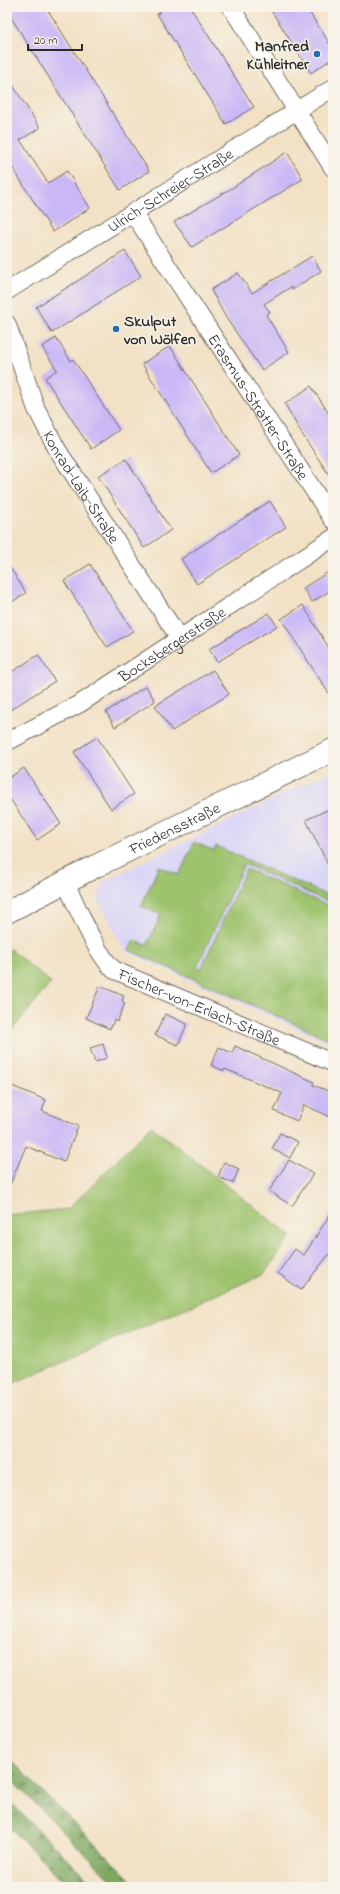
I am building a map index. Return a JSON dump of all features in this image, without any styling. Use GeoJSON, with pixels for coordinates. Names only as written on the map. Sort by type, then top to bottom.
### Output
{"type":"FeatureCollection","features":[{"type":"Feature","properties":{"kind":"street"},"geometry":{"type":"LineString","coordinates":[[231,7],[333,168]]}},
{"type":"Feature","properties":{"kind":"street","name":"Ulrich-Schreier-Straße"},"geometry":{"type":"LineString","coordinates":[[7,291],[333,88]]}},
{"type":"Feature","properties":{"kind":"street","name":"Erasmus-Stratter-Straße"},"geometry":{"type":"LineString","coordinates":[[133,213],[333,520]]}},
{"type":"Feature","properties":{"kind":"street","name":"Konrad-Laib-Straße"},"geometry":{"type":"LineString","coordinates":[[7,324],[36,408],[57,449],[179,638]]}},
{"type":"Feature","properties":{"kind":"street","name":"Bocksbergerstraße"},"geometry":{"type":"LineString","coordinates":[[7,742],[81,703],[333,538]]}},
{"type":"Feature","properties":{"kind":"street","name":"Friedensstraße"},"geometry":{"type":"LineString","coordinates":[[10,909],[333,750]]}},
{"type":"Feature","properties":{"kind":"street","name":"Fischer-von-Erlach-Straße"},"geometry":{"type":"LineString","coordinates":[[64,882],[94,941],[108,964],[114,970],[281,1040],[333,1064]]}},
{"type":"Feature","properties":{"kind":"shaded area"},"geometry":{"type":"Polygon","coordinates":[[[333,770],[333,1045],[124,950],[98,898],[104,881],[333,770]]]}},
{"type":"Feature","properties":{"kind":"green space"},"geometry":{"type":"Polygon","coordinates":[[[194,842],[214,851],[216,846],[333,898],[333,904],[244,864],[197,967],[201,969],[246,869],[333,908],[333,1041],[129,950],[134,940],[147,945],[161,915],[141,906],[159,866],[179,875],[194,842]]]}},
{"type":"Feature","properties":{"kind":"green space"},"geometry":{"type":"Polygon","coordinates":[[[10,949],[51,983],[7,1036],[7,953],[10,949]]]}},
{"type":"Feature","properties":{"kind":"green space"},"geometry":{"type":"Polygon","coordinates":[[[151,1126],[291,1236],[264,1274],[7,1386],[7,1215],[68,1209],[151,1126]]]}},
{"type":"Feature","properties":{"kind":"green space"},"geometry":{"type":"Polygon","coordinates":[[[7,1756],[138,1887],[118,1887],[7,1776],[7,1756]]]}},
{"type":"Feature","properties":{"kind":"green space"},"geometry":{"type":"Polygon","coordinates":[[[7,1799],[96,1887],[69,1887],[7,1825],[7,1799]]]}},
{"type":"Feature","properties":{"kind":"building"},"geometry":{"type":"Polygon","coordinates":[[[7,7],[46,7],[149,171],[120,190],[7,11],[7,7]]]}},
{"type":"Feature","properties":{"kind":"building"},"geometry":{"type":"Polygon","coordinates":[[[156,7],[190,7],[254,107],[226,124],[157,14],[160,12],[156,7]]]}},
{"type":"Feature","properties":{"kind":"building"},"geometry":{"type":"Polygon","coordinates":[[[269,7],[306,7],[333,49],[333,58],[311,73],[269,7]]]}},
{"type":"Feature","properties":{"kind":"building"},"geometry":{"type":"Polygon","coordinates":[[[7,76],[40,128],[20,140],[48,183],[67,171],[90,208],[53,232],[7,159],[7,76]]]}},
{"type":"Feature","properties":{"kind":"building"},"geometry":{"type":"Polygon","coordinates":[[[287,152],[303,179],[192,247],[174,222],[232,188],[287,152]]]}},
{"type":"Feature","properties":{"kind":"building"},"geometry":{"type":"Polygon","coordinates":[[[125,251],[141,276],[52,333],[36,307],[125,251]]]}},
{"type":"Feature","properties":{"kind":"building"},"geometry":{"type":"Polygon","coordinates":[[[312,256],[321,271],[292,290],[291,287],[264,304],[270,312],[266,315],[289,352],[262,370],[226,318],[211,290],[238,273],[252,293],[312,256]]]}},
{"type":"Feature","properties":{"kind":"building"},"geometry":{"type":"Polygon","coordinates":[[[56,338],[71,361],[73,359],[119,430],[91,449],[45,378],[57,370],[42,347],[56,338]]]}},
{"type":"Feature","properties":{"kind":"building"},"geometry":{"type":"Polygon","coordinates":[[[170,346],[239,455],[211,473],[142,364],[170,346]]]}},
{"type":"Feature","properties":{"kind":"building"},"geometry":{"type":"Polygon","coordinates":[[[311,386],[333,420],[333,481],[300,431],[285,404],[311,386]]]}},
{"type":"Feature","properties":{"kind":"building"},"geometry":{"type":"Polygon","coordinates":[[[126,459],[171,530],[144,548],[98,476],[126,459]]]}},
{"type":"Feature","properties":{"kind":"building"},"geometry":{"type":"Polygon","coordinates":[[[270,501],[286,527],[197,584],[181,559],[270,501]]]}},
{"type":"Feature","properties":{"kind":"building"},"geometry":{"type":"Polygon","coordinates":[[[7,563],[26,593],[7,605],[7,563]]]}},
{"type":"Feature","properties":{"kind":"building"},"geometry":{"type":"Polygon","coordinates":[[[90,564],[133,631],[107,647],[64,581],[90,564]]]}},
{"type":"Feature","properties":{"kind":"building"},"geometry":{"type":"Polygon","coordinates":[[[333,569],[333,589],[312,602],[303,588],[333,569]]]}},
{"type":"Feature","properties":{"kind":"building"},"geometry":{"type":"Polygon","coordinates":[[[303,605],[333,655],[333,700],[281,619],[303,605]]]}},
{"type":"Feature","properties":{"kind":"building"},"geometry":{"type":"Polygon","coordinates":[[[269,613],[277,626],[217,662],[209,649],[269,613]]]}},
{"type":"Feature","properties":{"kind":"building"},"geometry":{"type":"Polygon","coordinates":[[[38,655],[55,681],[7,712],[7,675],[38,655]]]}},
{"type":"Feature","properties":{"kind":"building"},"geometry":{"type":"Polygon","coordinates":[[[213,670],[229,694],[172,731],[155,706],[213,670]]]}},
{"type":"Feature","properties":{"kind":"building"},"geometry":{"type":"Polygon","coordinates":[[[146,686],[155,701],[115,727],[106,712],[146,686]]]}},
{"type":"Feature","properties":{"kind":"building"},"geometry":{"type":"Polygon","coordinates":[[[97,737],[134,794],[111,809],[74,752],[97,737]]]}},
{"type":"Feature","properties":{"kind":"building"},"geometry":{"type":"Polygon","coordinates":[[[24,768],[61,824],[37,840],[7,794],[7,779],[24,768]]]}},
{"type":"Feature","properties":{"kind":"building"},"geometry":{"type":"Polygon","coordinates":[[[333,807],[333,875],[306,820],[333,807]]]}},
{"type":"Feature","properties":{"kind":"building"},"geometry":{"type":"Polygon","coordinates":[[[100,986],[124,996],[122,1001],[125,1003],[117,1022],[114,1020],[110,1029],[86,1018],[100,986]]]}},
{"type":"Feature","properties":{"kind":"building"},"geometry":{"type":"Polygon","coordinates":[[[165,1014],[187,1024],[178,1045],[155,1035],[165,1014]]]}},
{"type":"Feature","properties":{"kind":"building"},"geometry":{"type":"Polygon","coordinates":[[[103,1044],[107,1058],[95,1062],[90,1048],[103,1044]]]}},
{"type":"Feature","properties":{"kind":"building"},"geometry":{"type":"Polygon","coordinates":[[[235,1046],[314,1082],[313,1085],[333,1093],[333,1118],[304,1105],[297,1121],[274,1111],[282,1093],[225,1069],[224,1071],[211,1065],[219,1047],[232,1053],[235,1046]]]}},
{"type":"Feature","properties":{"kind":"building"},"geometry":{"type":"Polygon","coordinates":[[[7,1084],[46,1100],[42,1111],[78,1126],[64,1162],[26,1146],[7,1192],[7,1084]]]}},
{"type":"Feature","properties":{"kind":"building"},"geometry":{"type":"Polygon","coordinates":[[[280,1133],[298,1142],[290,1158],[272,1149],[280,1133]]]}},
{"type":"Feature","properties":{"kind":"building"},"geometry":{"type":"Polygon","coordinates":[[[289,1160],[313,1174],[292,1206],[269,1191],[289,1160]]]}},
{"type":"Feature","properties":{"kind":"building"},"geometry":{"type":"Polygon","coordinates":[[[224,1162],[239,1169],[233,1183],[218,1177],[224,1162]]]}},
{"type":"Feature","properties":{"kind":"building"},"geometry":{"type":"Polygon","coordinates":[[[333,1210],[333,1249],[301,1290],[278,1273],[295,1249],[304,1255],[333,1210]]]}},
{"type":"Feature","properties":{"kind":"place","name":"Manfred Kühleitner"},"geometry":{"type":"Point","coordinates":[317,54]}},
{"type":"Feature","properties":{"kind":"place","name":"Skulput von Wölfen"},"geometry":{"type":"Point","coordinates":[116,329]}}]}
